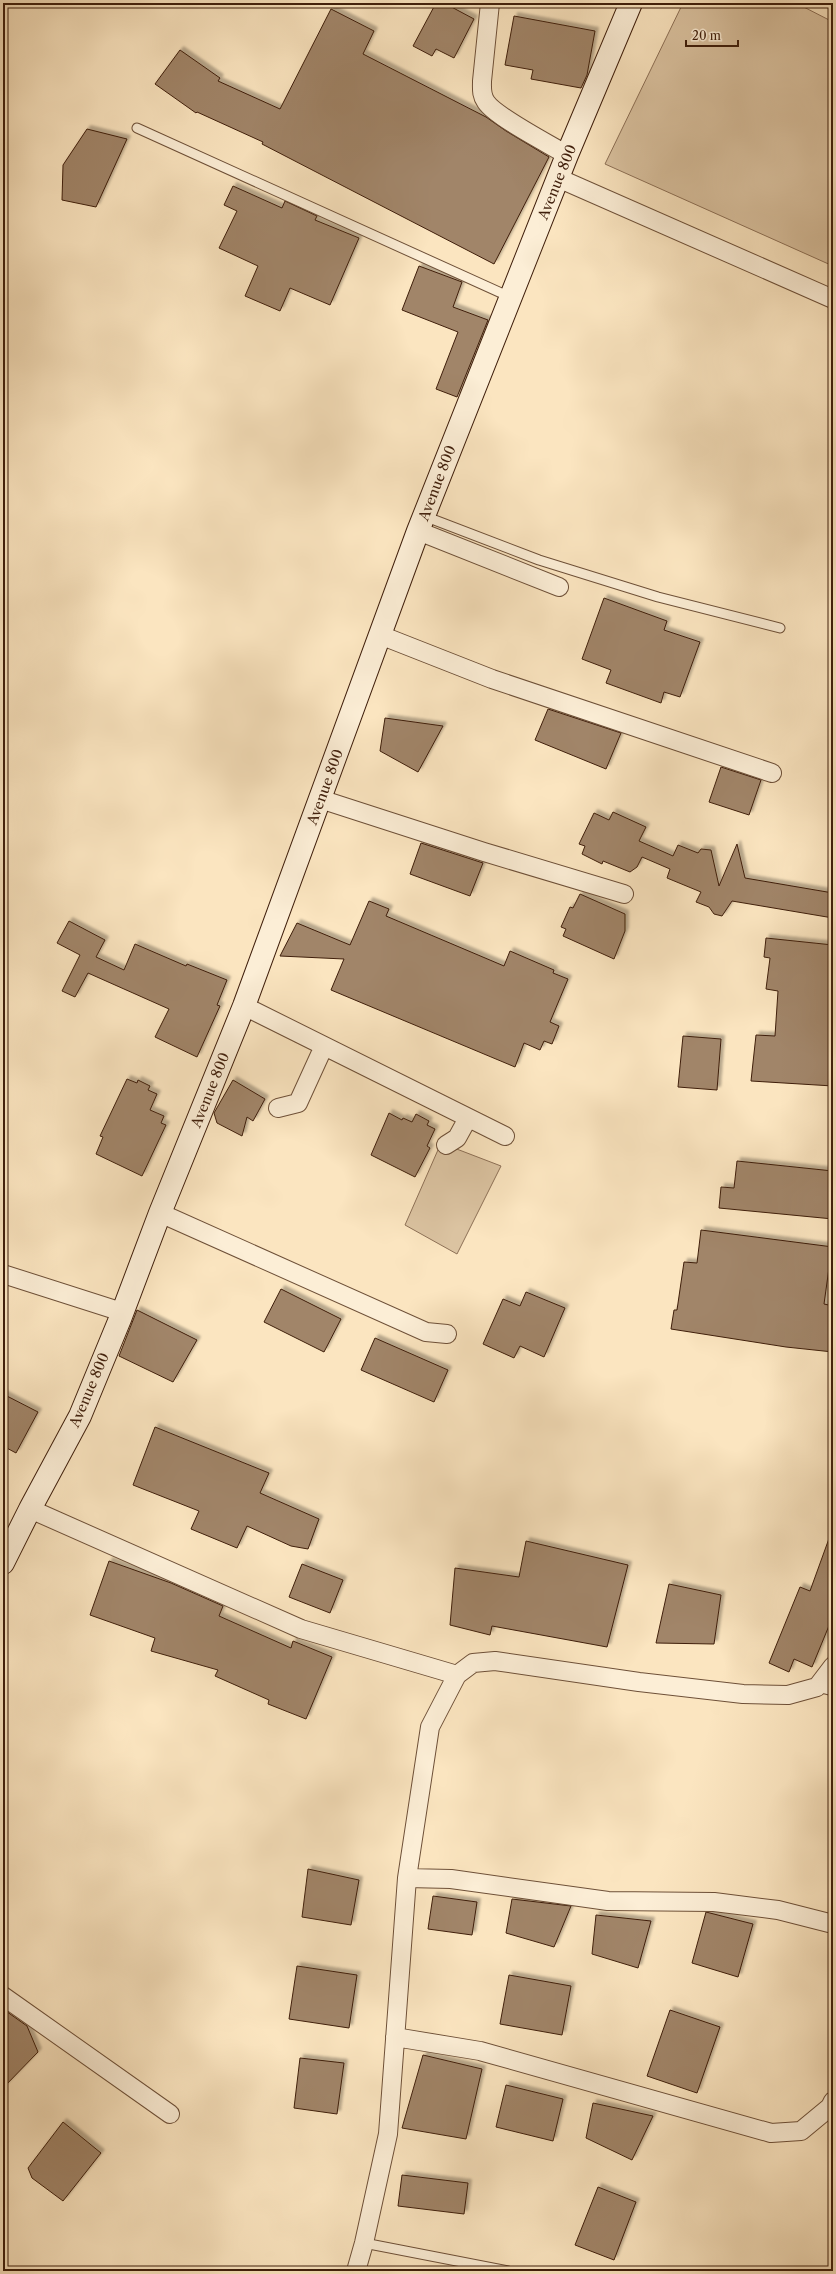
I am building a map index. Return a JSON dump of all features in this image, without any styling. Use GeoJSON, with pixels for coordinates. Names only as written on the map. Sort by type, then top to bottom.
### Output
{"type":"FeatureCollection","features":[{"type":"Feature","properties":{"kind":"main road","name":"Avenue 800"},"geometry":{"type":"LineString","coordinates":[[4,1559],[80,1416],[122,1312],[160,1213],[244,1006],[421,524],[567,155],[631,3]]}},
{"type":"Feature","properties":{"kind":"street"},"geometry":{"type":"LineString","coordinates":[[490,3],[482,81],[482,93],[485,101],[501,115],[567,155]]}},
{"type":"Feature","properties":{"kind":"street"},"geometry":{"type":"LineString","coordinates":[[558,178],[833,299]]}},
{"type":"Feature","properties":{"kind":"street"},"geometry":{"type":"LineString","coordinates":[[421,524],[559,587]]}},
{"type":"Feature","properties":{"kind":"street"},"geometry":{"type":"LineString","coordinates":[[380,635],[492,679],[772,773]]}},
{"type":"Feature","properties":{"kind":"street"},"geometry":{"type":"LineString","coordinates":[[320,799],[484,852],[624,894]]}},
{"type":"Feature","properties":{"kind":"street"},"geometry":{"type":"LineString","coordinates":[[244,1006],[505,1136]]}},
{"type":"Feature","properties":{"kind":"street"},"geometry":{"type":"LineString","coordinates":[[278,1108],[298,1103],[324,1046]]}},
{"type":"Feature","properties":{"kind":"street"},"geometry":{"type":"LineString","coordinates":[[446,1145],[457,1138],[468,1118]]}},
{"type":"Feature","properties":{"kind":"street"},"geometry":{"type":"LineString","coordinates":[[160,1213],[426,1332],[447,1334]]}},
{"type":"Feature","properties":{"kind":"street"},"geometry":{"type":"LineString","coordinates":[[3,1274],[122,1312]]}},
{"type":"Feature","properties":{"kind":"street"},"geometry":{"type":"LineString","coordinates":[[30,1508],[300,1630],[457,1675]]}},
{"type":"Feature","properties":{"kind":"street"},"geometry":{"type":"LineString","coordinates":[[356,2271],[364,2243],[388,2134],[407,1878],[430,1727],[457,1675],[473,1664],[495,1661],[639,1682],[744,1694],[788,1695],[825,1689],[833,1666]]}},
{"type":"Feature","properties":{"kind":"street"},"geometry":{"type":"LineString","coordinates":[[407,1878],[451,1879],[608,1901],[714,1902],[778,1910],[833,1924]]}},
{"type":"Feature","properties":{"kind":"street"},"geometry":{"type":"LineString","coordinates":[[3,1996],[170,2114]]}},
{"type":"Feature","properties":{"kind":"street"},"geometry":{"type":"LineString","coordinates":[[395,2037],[480,2051],[771,2133],[802,2131],[830,2107],[833,2101]]}},
{"type":"Feature","properties":{"kind":"lane"},"geometry":{"type":"LineString","coordinates":[[137,128],[510,297]]}},
{"type":"Feature","properties":{"kind":"lane"},"geometry":{"type":"LineString","coordinates":[[421,524],[658,598],[780,628]]}},
{"type":"Feature","properties":{"kind":"lane"},"geometry":{"type":"LineString","coordinates":[[364,2243],[508,2271]]}},
{"type":"Feature","properties":{"kind":"shaded area"},"geometry":{"type":"Polygon","coordinates":[[[683,3],[796,3],[833,22],[833,266],[605,164],[683,3]]]}},
{"type":"Feature","properties":{"kind":"shaded area"},"geometry":{"type":"Polygon","coordinates":[[[441,1143],[501,1166],[457,1254],[405,1225],[441,1143]]]}},
{"type":"Feature","properties":{"kind":"building"},"geometry":{"type":"Polygon","coordinates":[[[436,3],[444,3],[474,19],[454,58],[436,49],[432,56],[413,46],[436,3]]]}},
{"type":"Feature","properties":{"kind":"building"},"geometry":{"type":"Polygon","coordinates":[[[331,9],[374,31],[363,54],[486,117],[549,157],[494,264],[262,144],[263,142],[197,112],[196,113],[155,84],[180,50],[220,78],[218,81],[280,109],[331,9]]]}},
{"type":"Feature","properties":{"kind":"building"},"geometry":{"type":"Polygon","coordinates":[[[514,16],[595,31],[587,75],[581,88],[531,79],[533,70],[505,65],[514,16]]]}},
{"type":"Feature","properties":{"kind":"building"},"geometry":{"type":"Polygon","coordinates":[[[87,129],[127,139],[96,207],[62,200],[63,165],[87,129]]]}},
{"type":"Feature","properties":{"kind":"building"},"geometry":{"type":"Polygon","coordinates":[[[233,186],[282,208],[285,201],[317,216],[315,220],[359,238],[330,305],[290,288],[280,311],[245,296],[258,266],[219,248],[237,211],[224,205],[233,186]]]}},
{"type":"Feature","properties":{"kind":"building"},"geometry":{"type":"Polygon","coordinates":[[[419,266],[462,282],[453,307],[488,320],[457,397],[436,389],[458,332],[402,310],[419,266]]]}},
{"type":"Feature","properties":{"kind":"building"},"geometry":{"type":"Polygon","coordinates":[[[604,598],[667,621],[664,630],[700,642],[680,697],[664,692],[661,703],[606,683],[611,670],[582,659],[604,598]]]}},
{"type":"Feature","properties":{"kind":"building"},"geometry":{"type":"Polygon","coordinates":[[[548,709],[621,733],[606,769],[535,740],[548,709]]]}},
{"type":"Feature","properties":{"kind":"building"},"geometry":{"type":"Polygon","coordinates":[[[385,718],[443,726],[418,772],[380,751],[385,718]]]}},
{"type":"Feature","properties":{"kind":"building"},"geometry":{"type":"Polygon","coordinates":[[[721,767],[761,780],[749,815],[709,802],[721,767]]]}},
{"type":"Feature","properties":{"kind":"building"},"geometry":{"type":"Polygon","coordinates":[[[613,812],[646,827],[639,841],[673,856],[678,845],[698,853],[701,849],[711,850],[719,886],[737,844],[745,878],[833,893],[833,918],[732,901],[722,916],[714,914],[709,907],[696,902],[701,892],[667,878],[670,869],[642,857],[637,867],[630,872],[603,861],[602,864],[582,854],[585,846],[579,844],[594,813],[609,820],[613,812]]]}},
{"type":"Feature","properties":{"kind":"building"},"geometry":{"type":"Polygon","coordinates":[[[421,843],[483,863],[470,896],[410,874],[421,843]]]}},
{"type":"Feature","properties":{"kind":"building"},"geometry":{"type":"Polygon","coordinates":[[[580,894],[625,914],[625,931],[614,959],[563,936],[566,929],[561,927],[570,907],[573,908],[580,894]]]}},
{"type":"Feature","properties":{"kind":"building"},"geometry":{"type":"Polygon","coordinates":[[[369,901],[389,909],[386,916],[504,966],[510,951],[554,970],[553,973],[568,979],[550,1022],[559,1026],[552,1044],[544,1041],[540,1050],[524,1043],[515,1067],[331,990],[344,959],[280,956],[297,923],[350,945],[369,901]]]}},
{"type":"Feature","properties":{"kind":"building"},"geometry":{"type":"Polygon","coordinates":[[[69,921],[105,940],[96,957],[124,970],[135,944],[186,966],[187,964],[227,980],[217,1005],[220,1006],[197,1057],[155,1037],[169,1009],[88,973],[75,997],[62,991],[80,955],[57,943],[69,921]]]}},
{"type":"Feature","properties":{"kind":"building"},"geometry":{"type":"Polygon","coordinates":[[[766,938],[833,945],[833,1086],[751,1081],[756,1035],[775,1036],[778,991],[766,989],[770,958],[764,957],[766,938]]]}},
{"type":"Feature","properties":{"kind":"building"},"geometry":{"type":"Polygon","coordinates":[[[683,1036],[721,1039],[717,1090],[678,1087],[683,1036]]]}},
{"type":"Feature","properties":{"kind":"building"},"geometry":{"type":"Polygon","coordinates":[[[127,1079],[137,1083],[138,1080],[150,1086],[148,1090],[157,1094],[150,1110],[164,1116],[161,1123],[166,1125],[142,1176],[96,1154],[103,1137],[100,1136],[127,1079]]]}},
{"type":"Feature","properties":{"kind":"building"},"geometry":{"type":"Polygon","coordinates":[[[233,1080],[265,1099],[253,1121],[247,1117],[242,1136],[217,1123],[214,1113],[233,1080]]]}},
{"type":"Feature","properties":{"kind":"building"},"geometry":{"type":"Polygon","coordinates":[[[389,1113],[402,1120],[403,1118],[412,1122],[416,1114],[429,1121],[427,1125],[435,1129],[427,1146],[430,1148],[415,1177],[371,1155],[389,1113]]]}},
{"type":"Feature","properties":{"kind":"building"},"geometry":{"type":"Polygon","coordinates":[[[737,1161],[833,1171],[833,1219],[719,1208],[721,1187],[734,1188],[737,1161]]]}},
{"type":"Feature","properties":{"kind":"building"},"geometry":{"type":"Polygon","coordinates":[[[701,1230],[833,1247],[833,1269],[829,1268],[824,1304],[833,1306],[833,1352],[786,1347],[671,1329],[674,1310],[677,1310],[684,1262],[697,1263],[701,1230]]]}},
{"type":"Feature","properties":{"kind":"building"},"geometry":{"type":"Polygon","coordinates":[[[281,1289],[341,1319],[324,1352],[264,1322],[281,1289]]]}},
{"type":"Feature","properties":{"kind":"building"},"geometry":{"type":"Polygon","coordinates":[[[526,1292],[565,1308],[544,1357],[520,1346],[514,1358],[483,1344],[503,1299],[520,1306],[526,1292]]]}},
{"type":"Feature","properties":{"kind":"building"},"geometry":{"type":"Polygon","coordinates":[[[137,1310],[197,1340],[173,1382],[119,1356],[137,1310]]]}},
{"type":"Feature","properties":{"kind":"building"},"geometry":{"type":"Polygon","coordinates":[[[375,1338],[448,1370],[434,1402],[361,1370],[375,1338]]]}},
{"type":"Feature","properties":{"kind":"building"},"geometry":{"type":"Polygon","coordinates":[[[3,1394],[38,1412],[16,1453],[3,1446],[3,1394]]]}},
{"type":"Feature","properties":{"kind":"building"},"geometry":{"type":"Polygon","coordinates":[[[155,1427],[269,1473],[260,1493],[319,1519],[308,1549],[291,1546],[247,1526],[237,1548],[191,1529],[199,1511],[133,1485],[155,1427]]]}},
{"type":"Feature","properties":{"kind":"building"},"geometry":{"type":"Polygon","coordinates":[[[831,1533],[833,1533],[833,1616],[812,1667],[794,1659],[789,1672],[769,1663],[800,1587],[810,1591],[831,1533]]]}},
{"type":"Feature","properties":{"kind":"building"},"geometry":{"type":"Polygon","coordinates":[[[526,1541],[628,1565],[607,1647],[492,1626],[490,1635],[450,1625],[455,1568],[519,1577],[526,1541]]]}},
{"type":"Feature","properties":{"kind":"building"},"geometry":{"type":"Polygon","coordinates":[[[109,1561],[171,1583],[223,1606],[219,1616],[291,1648],[293,1641],[332,1657],[306,1719],[268,1704],[269,1700],[215,1676],[218,1670],[151,1651],[155,1638],[90,1615],[109,1561]]]}},
{"type":"Feature","properties":{"kind":"building"},"geometry":{"type":"Polygon","coordinates":[[[302,1564],[343,1580],[330,1613],[289,1597],[302,1564]]]}},
{"type":"Feature","properties":{"kind":"building"},"geometry":{"type":"Polygon","coordinates":[[[669,1584],[721,1595],[714,1644],[656,1643],[669,1584]]]}},
{"type":"Feature","properties":{"kind":"building"},"geometry":{"type":"Polygon","coordinates":[[[308,1869],[359,1880],[351,1925],[302,1917],[308,1869]]]}},
{"type":"Feature","properties":{"kind":"building"},"geometry":{"type":"Polygon","coordinates":[[[433,1896],[477,1902],[472,1935],[428,1929],[433,1896]]]}},
{"type":"Feature","properties":{"kind":"building"},"geometry":{"type":"Polygon","coordinates":[[[512,1899],[571,1906],[554,1947],[506,1933],[512,1899]]]}},
{"type":"Feature","properties":{"kind":"building"},"geometry":{"type":"Polygon","coordinates":[[[706,1912],[753,1924],[738,1977],[692,1963],[706,1912]]]}},
{"type":"Feature","properties":{"kind":"building"},"geometry":{"type":"Polygon","coordinates":[[[596,1915],[651,1921],[638,1968],[592,1954],[596,1915]]]}},
{"type":"Feature","properties":{"kind":"building"},"geometry":{"type":"Polygon","coordinates":[[[297,1966],[357,1975],[349,2028],[289,2019],[297,1966]]]}},
{"type":"Feature","properties":{"kind":"building"},"geometry":{"type":"Polygon","coordinates":[[[509,1975],[571,1986],[562,2035],[500,2024],[509,1975]]]}},
{"type":"Feature","properties":{"kind":"building"},"geometry":{"type":"Polygon","coordinates":[[[3,2009],[27,2026],[38,2052],[3,2088],[3,2009]]]}},
{"type":"Feature","properties":{"kind":"building"},"geometry":{"type":"Polygon","coordinates":[[[670,2010],[720,2027],[697,2093],[647,2076],[670,2010]]]}},
{"type":"Feature","properties":{"kind":"building"},"geometry":{"type":"Polygon","coordinates":[[[423,2055],[482,2069],[466,2139],[402,2128],[423,2055]]]}},
{"type":"Feature","properties":{"kind":"building"},"geometry":{"type":"Polygon","coordinates":[[[300,2058],[344,2063],[337,2114],[294,2108],[300,2058]]]}},
{"type":"Feature","properties":{"kind":"building"},"geometry":{"type":"Polygon","coordinates":[[[506,2085],[563,2099],[553,2141],[496,2127],[506,2085]]]}},
{"type":"Feature","properties":{"kind":"building"},"geometry":{"type":"Polygon","coordinates":[[[593,2103],[653,2116],[632,2160],[586,2138],[593,2103]]]}},
{"type":"Feature","properties":{"kind":"building"},"geometry":{"type":"Polygon","coordinates":[[[63,2122],[101,2153],[63,2201],[32,2178],[28,2168],[63,2122]]]}},
{"type":"Feature","properties":{"kind":"building"},"geometry":{"type":"Polygon","coordinates":[[[402,2175],[468,2183],[464,2214],[398,2206],[402,2175]]]}},
{"type":"Feature","properties":{"kind":"building"},"geometry":{"type":"Polygon","coordinates":[[[598,2187],[636,2202],[614,2260],[575,2245],[598,2187]]]}}]}
